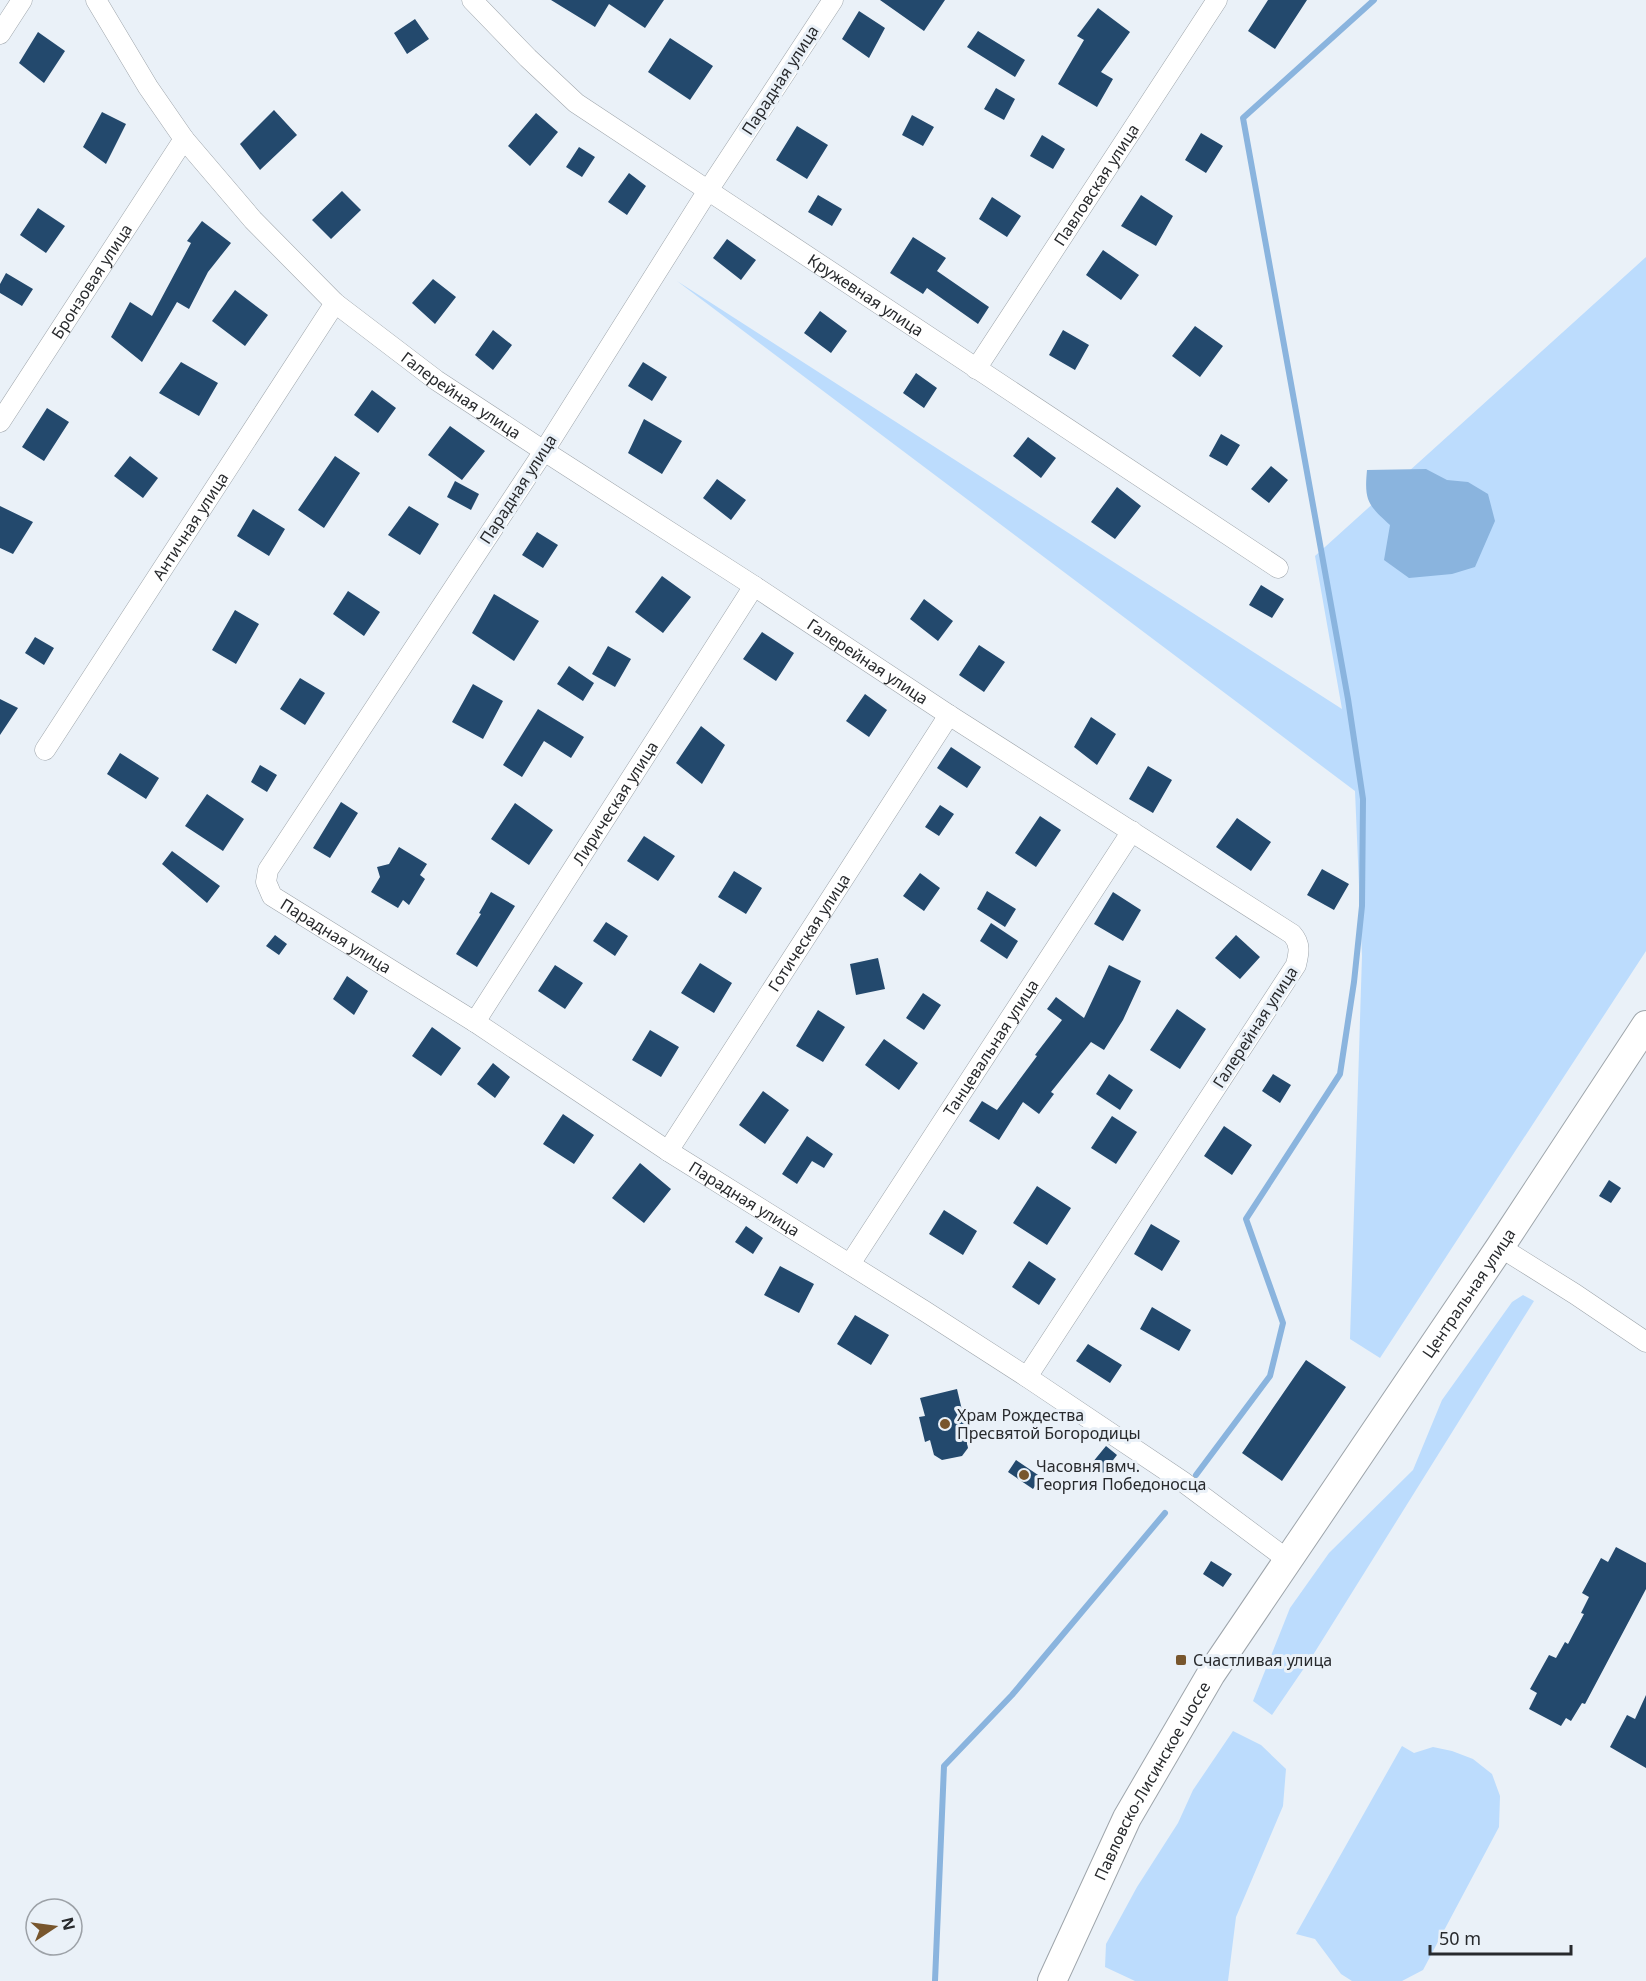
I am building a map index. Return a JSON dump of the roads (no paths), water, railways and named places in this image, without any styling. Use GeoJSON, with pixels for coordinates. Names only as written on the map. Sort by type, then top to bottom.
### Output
{"type":"FeatureCollection","features":[{"type":"Feature","properties":{"kind":"main road","name":"Центральная улица"},"geometry":{"type":"LineString","coordinates":[[1288,1560],[1500,1247],[1646,1025]]}},
{"type":"Feature","properties":{"kind":"main road","name":"Павловско-Лисинское шоссе"},"geometry":{"type":"LineString","coordinates":[[1052,1981],[1126,1818],[1211,1674],[1288,1560]]}},
{"type":"Feature","properties":{"kind":"street"},"geometry":{"type":"LineString","coordinates":[[0,34],[22,0]]}},
{"type":"Feature","properties":{"kind":"street","name":"Галерейная улица"},"geometry":{"type":"LineString","coordinates":[[96,0],[148,87],[183,139],[253,220],[335,303],[436,380],[543,451],[1297,939],[1299,954],[1296,965],[1027,1377]]}},
{"type":"Feature","properties":{"kind":"street","name":"Кружевная улица"},"geometry":{"type":"LineString","coordinates":[[471,0],[576,103],[707,192],[1278,568]]}},
{"type":"Feature","properties":{"kind":"street","name":"Парадная улица"},"geometry":{"type":"LineString","coordinates":[[833,0],[707,192],[543,451],[268,870],[266,882],[272,896],[475,1022],[668,1150],[1027,1377],[1182,1481],[1288,1560]]}},
{"type":"Feature","properties":{"kind":"street","name":"Павловская улица"},"geometry":{"type":"LineString","coordinates":[[976,369],[1217,0]]}},
{"type":"Feature","properties":{"kind":"street","name":"Бронзовая улица"},"geometry":{"type":"LineString","coordinates":[[0,422],[183,139]]}},
{"type":"Feature","properties":{"kind":"street","name":"Античная улица"},"geometry":{"type":"LineString","coordinates":[[45,750],[335,303]]}},
{"type":"Feature","properties":{"kind":"street","name":"Лирическая улица"},"geometry":{"type":"LineString","coordinates":[[475,1022],[754,586]]}},
{"type":"Feature","properties":{"kind":"street","name":"Готическая улица"},"geometry":{"type":"LineString","coordinates":[[668,1150],[949,715]]}},
{"type":"Feature","properties":{"kind":"street","name":"Танцевальная улица"},"geometry":{"type":"LineString","coordinates":[[850,1264],[1132,831]]}},
{"type":"Feature","properties":{"kind":"street"},"geometry":{"type":"LineString","coordinates":[[1500,1247],[1646,1342]]}},
{"type":"Feature","properties":{"kind":"waterway"},"geometry":{"type":"LineString","coordinates":[[1196,1475],[1270,1376],[1283,1323],[1246,1219],[1340,1074],[1354,982],[1362,906],[1363,799],[1348,699],[1243,118],[1374,0]]}},
{"type":"Feature","properties":{"kind":"waterway"},"geometry":{"type":"LineString","coordinates":[[935,1981],[944,1766],[1012,1695],[1165,1513]]}},
{"type":"Feature","properties":{"kind":"place","name":"Храм Рождества Пресвятой Богородицы"},"geometry":{"type":"Point","coordinates":[945,1424]}},
{"type":"Feature","properties":{"kind":"place","name":"Часовня вмч. Георгия Победоносца"},"geometry":{"type":"Point","coordinates":[1024,1475]}},
{"type":"Feature","properties":{"kind":"place","name":"Счастливая улица"},"geometry":{"type":"Point","coordinates":[1181,1660]}}]}
